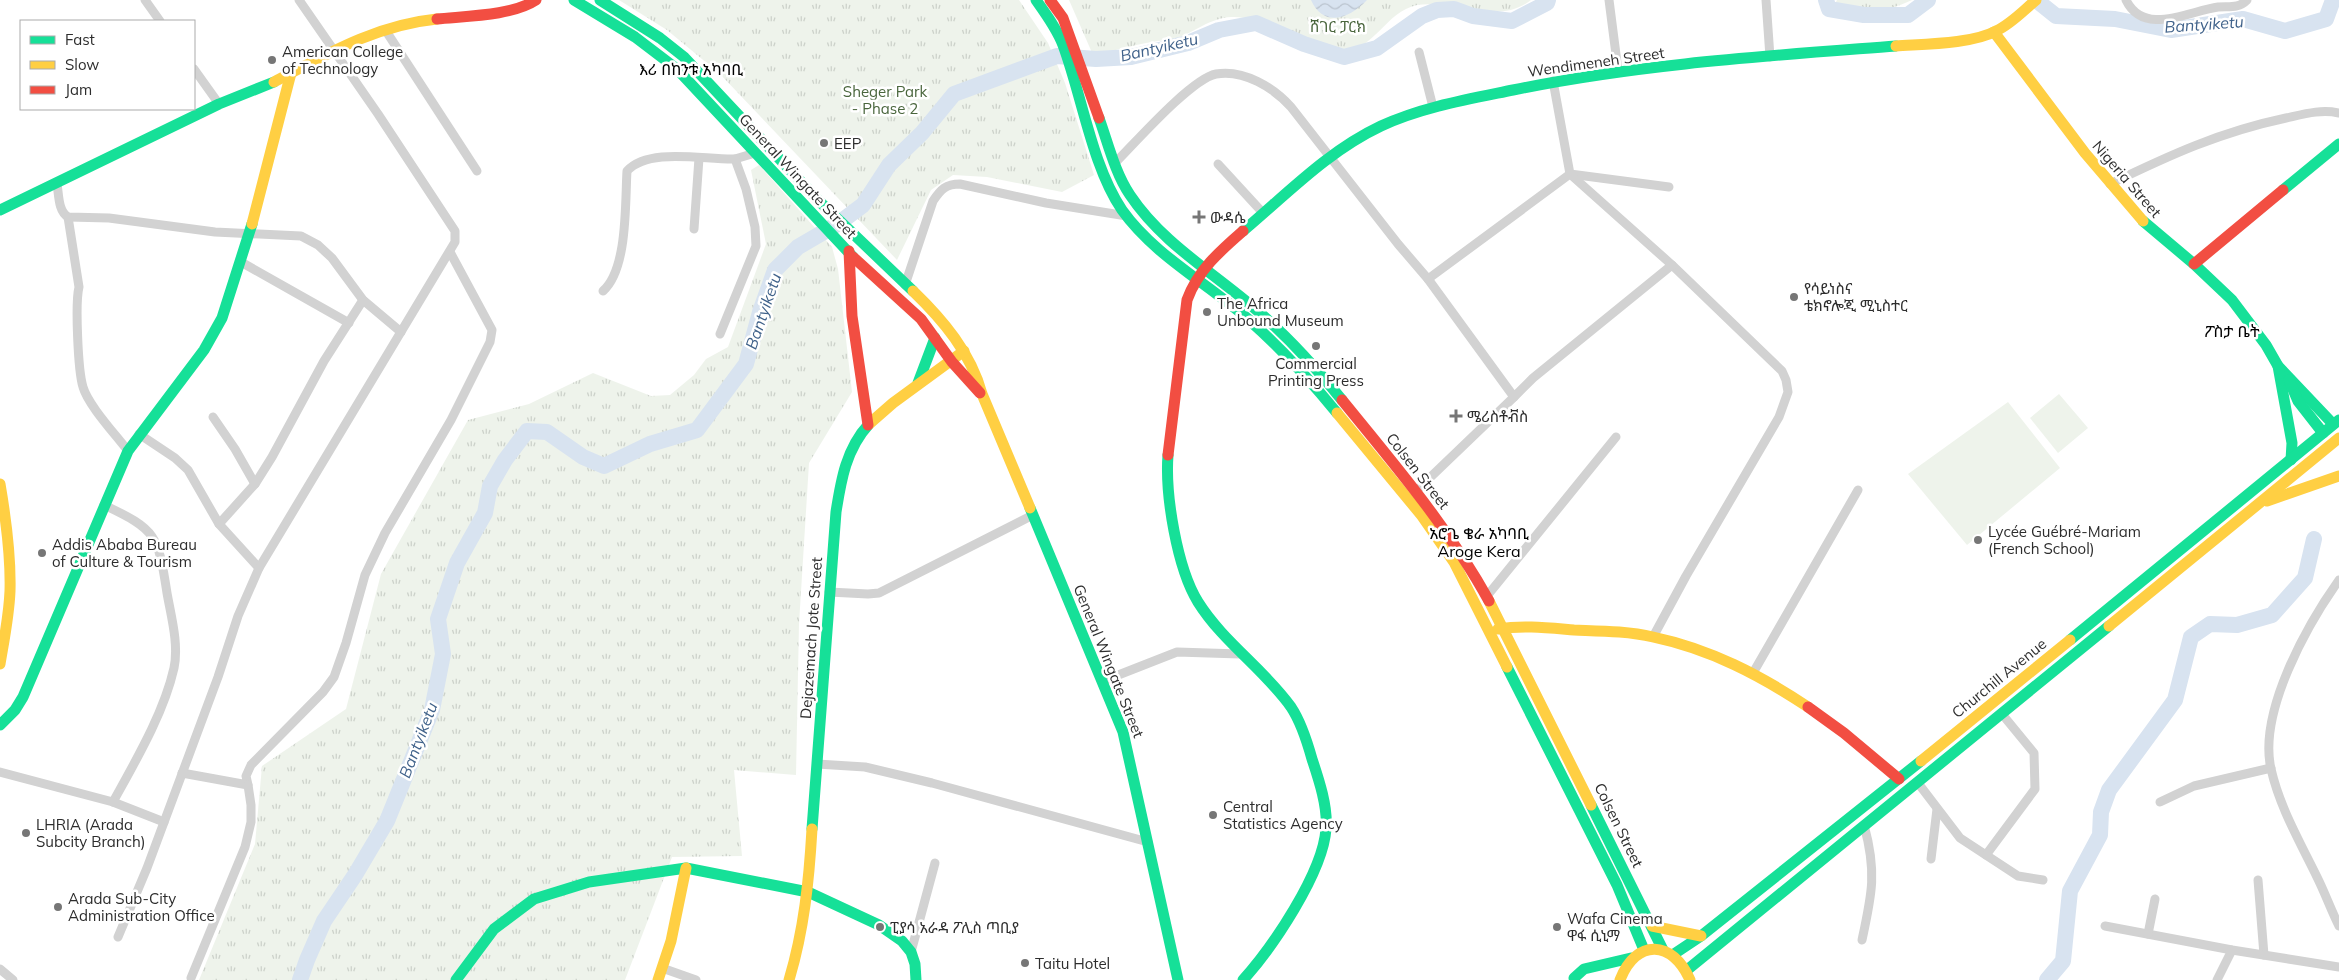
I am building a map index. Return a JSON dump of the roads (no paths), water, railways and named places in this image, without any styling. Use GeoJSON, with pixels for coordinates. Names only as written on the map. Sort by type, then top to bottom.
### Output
{"type":"FeatureCollection","features":[{"type":"Feature","properties":{"kind":"main road"},"geometry":{"type":"LineString","coordinates":[[0,210],[58,184],[219,104],[291,73],[354,40],[418,21],[487,14],[527,6],[536,0]]}},
{"type":"Feature","properties":{"kind":"main road","name":"General Wingate Street"},"geometry":{"type":"LineString","coordinates":[[574,0],[603,15],[670,62],[845,248],[907,304],[952,362],[982,394]]}},
{"type":"Feature","properties":{"kind":"main road","name":"General Wingate Street"},"geometry":{"type":"LineString","coordinates":[[600,0],[637,22],[684,57],[820,202],[934,313],[964,351],[977,376],[982,394],[1123,732],[1178,980]]}},
{"type":"Feature","properties":{"kind":"main road"},"geometry":{"type":"LineString","coordinates":[[1036,0],[1068,43]]}},
{"type":"Feature","properties":{"kind":"main road"},"geometry":{"type":"LineString","coordinates":[[1050,0],[1063,18],[1081,101],[1103,172],[1112,192],[1127,216],[1162,251],[1200,273],[1272,340],[1305,374],[1444,536],[1454,562],[1490,630],[1617,885],[1644,950]]}},
{"type":"Feature","properties":{"kind":"main road","name":"Wendimeneh Street"},"geometry":{"type":"LineString","coordinates":[[1200,273],[1263,213],[1329,156],[1382,126],[1433,107],[1553,81],[1618,70],[1945,42],[1994,32],[2036,0]]}},
{"type":"Feature","properties":{"kind":"main road","name":"Nigeria Street"},"geometry":{"type":"LineString","coordinates":[[1994,32],[2138,218],[2194,264],[2232,300],[2266,345],[2278,366],[2337,425]]}},
{"type":"Feature","properties":{"kind":"main road","name":"Colsen Street"},"geometry":{"type":"LineString","coordinates":[[1068,43],[1093,95],[1115,163],[1128,193],[1140,210],[1200,273],[1248,302],[1282,332],[1318,370],[1416,491],[1444,536],[1487,596],[1652,926],[1669,952],[1688,975]]}},
{"type":"Feature","properties":{"kind":"main road"},"geometry":{"type":"LineString","coordinates":[[0,726],[15,710],[23,697],[128,451],[204,350],[222,318],[249,234],[291,73]]}},
{"type":"Feature","properties":{"kind":"main road"},"geometry":{"type":"LineString","coordinates":[[2194,264],[2339,144]]}},
{"type":"Feature","properties":{"kind":"main road"},"geometry":{"type":"LineString","coordinates":[[845,248],[850,305],[868,425]]}},
{"type":"Feature","properties":{"kind":"main road"},"geometry":{"type":"LineString","coordinates":[[1200,273],[1187,300],[1168,465],[1171,508],[1185,568],[1196,600],[1240,654],[1290,705],[1299,718],[1305,732],[1322,800],[1326,828],[1323,843],[1309,876],[1281,928],[1253,971],[1243,980]]}},
{"type":"Feature","properties":{"kind":"main road"},"geometry":{"type":"LineString","coordinates":[[918,383],[935,338]]}},
{"type":"Feature","properties":{"kind":"main road","name":"Dejazemach Jote Street"},"geometry":{"type":"LineString","coordinates":[[790,980],[800,944],[808,892],[829,592],[840,485],[847,455],[868,425],[918,383],[952,362],[964,351]]}},
{"type":"Feature","properties":{"kind":"main road"},"geometry":{"type":"LineString","coordinates":[[2278,366],[2292,443],[2291,460]]}},
{"type":"Feature","properties":{"kind":"main road","name":"Nigeria Street"},"geometry":{"type":"LineString","coordinates":[[2289,378],[2298,402],[2323,433],[2337,444]]}},
{"type":"Feature","properties":{"kind":"main road","name":"Churchill Avenue"},"geometry":{"type":"LineString","coordinates":[[1669,952],[1701,936],[1899,779],[2323,433],[2337,425]]}},
{"type":"Feature","properties":{"kind":"main road","name":"Churchill Avenue"},"geometry":{"type":"LineString","coordinates":[[1688,975],[1864,825],[2258,505],[2337,444]]}},
{"type":"Feature","properties":{"kind":"main road"},"geometry":{"type":"LineString","coordinates":[[2258,505],[2339,476]]}},
{"type":"Feature","properties":{"kind":"main road"},"geometry":{"type":"LineString","coordinates":[[0,484],[8,535],[9,605],[3,625],[0,664]]}},
{"type":"Feature","properties":{"kind":"main road"},"geometry":{"type":"LineString","coordinates":[[1490,630],[1503,627],[1620,633],[1653,637],[1702,651],[1753,673],[1800,700],[1899,779]]}},
{"type":"Feature","properties":{"kind":"main road"},"geometry":{"type":"LineString","coordinates":[[658,980],[671,941],[686,868]]}},
{"type":"Feature","properties":{"kind":"main road"},"geometry":{"type":"LineString","coordinates":[[456,980],[494,929],[534,900],[590,882],[686,868],[808,892],[880,925],[902,941],[911,952],[915,964],[916,980]]}},
{"type":"Feature","properties":{"kind":"main road"},"geometry":{"type":"LineString","coordinates":[[1652,926],[1701,936]]}},
{"type":"Feature","properties":{"kind":"main road"},"geometry":{"type":"LineString","coordinates":[[1573,979],[1584,969],[1631,958],[1644,950],[1669,952]]}},
{"type":"Feature","properties":{"kind":"main road"},"geometry":{"type":"LineString","coordinates":[[1619,980],[1631,958]]}},
{"type":"Feature","properties":{"kind":"street"},"geometry":{"type":"LineString","coordinates":[[145,0],[159,20]]}},
{"type":"Feature","properties":{"kind":"street"},"geometry":{"type":"LineString","coordinates":[[118,937],[164,822],[218,677],[238,616],[259,568],[455,242],[455,231],[299,0]]}},
{"type":"Feature","properties":{"kind":"street"},"geometry":{"type":"LineString","coordinates":[[1609,0],[1618,70]]}},
{"type":"Feature","properties":{"kind":"street"},"geometry":{"type":"LineString","coordinates":[[1766,0],[1770,57]]}},
{"type":"Feature","properties":{"kind":"street"},"geometry":{"type":"LineString","coordinates":[[2126,0],[2134,11],[2142,16],[2161,20],[2217,7],[2236,7],[2246,0]]}},
{"type":"Feature","properties":{"kind":"street"},"geometry":{"type":"LineString","coordinates":[[386,31],[477,170]]}},
{"type":"Feature","properties":{"kind":"street"},"geometry":{"type":"LineString","coordinates":[[1419,52],[1433,107]]}},
{"type":"Feature","properties":{"kind":"street"},"geometry":{"type":"LineString","coordinates":[[195,70],[219,104]]}},
{"type":"Feature","properties":{"kind":"street"},"geometry":{"type":"LineString","coordinates":[[1115,163],[1186,93],[1205,79],[1216,74],[1246,78],[1262,83],[1281,96],[1428,279],[1514,397]]}},
{"type":"Feature","properties":{"kind":"street"},"geometry":{"type":"LineString","coordinates":[[1553,81],[1570,174],[1672,265],[1773,360],[1784,375],[1788,392],[1779,417],[1762,448],[1686,576],[1653,637]]}},
{"type":"Feature","properties":{"kind":"street"},"geometry":{"type":"LineString","coordinates":[[2110,184],[2182,149],[2220,135],[2274,120],[2321,111],[2339,114]]}},
{"type":"Feature","properties":{"kind":"street"},"geometry":{"type":"LineString","coordinates":[[603,291],[610,284],[620,253],[627,170],[634,163],[647,158],[673,156],[735,159],[755,153]]}},
{"type":"Feature","properties":{"kind":"street"},"geometry":{"type":"LineString","coordinates":[[694,228],[699,158]]}},
{"type":"Feature","properties":{"kind":"street"},"geometry":{"type":"LineString","coordinates":[[720,334],[756,246],[755,227],[746,189],[735,159]]}},
{"type":"Feature","properties":{"kind":"street"},"geometry":{"type":"LineString","coordinates":[[1218,164],[1263,213]]}},
{"type":"Feature","properties":{"kind":"street"},"geometry":{"type":"LineString","coordinates":[[1428,279],[1570,174],[1670,187]]}},
{"type":"Feature","properties":{"kind":"street"},"geometry":{"type":"LineString","coordinates":[[58,184],[60,206],[63,214],[68,217],[108,218],[249,234],[301,236],[318,245],[332,258],[363,300],[401,332]]}},
{"type":"Feature","properties":{"kind":"street"},"geometry":{"type":"LineString","coordinates":[[905,285],[933,201],[941,189],[950,184],[960,184],[1127,216]]}},
{"type":"Feature","properties":{"kind":"street"},"geometry":{"type":"LineString","coordinates":[[68,217],[79,287],[76,297],[83,388],[128,451]]}},
{"type":"Feature","properties":{"kind":"street"},"geometry":{"type":"LineString","coordinates":[[191,978],[245,847],[251,822],[251,805],[246,776],[251,765],[323,692],[334,677],[369,566],[385,533],[451,420],[490,342],[492,330],[450,252]]}},
{"type":"Feature","properties":{"kind":"street"},"geometry":{"type":"LineString","coordinates":[[240,262],[349,322]]}},
{"type":"Feature","properties":{"kind":"street"},"geometry":{"type":"LineString","coordinates":[[1416,491],[1533,378],[1672,265]]}},
{"type":"Feature","properties":{"kind":"street"},"geometry":{"type":"LineString","coordinates":[[219,524],[255,484],[272,458],[324,361],[363,300]]}},
{"type":"Feature","properties":{"kind":"street"},"geometry":{"type":"LineString","coordinates":[[213,417],[235,449],[255,484]]}},
{"type":"Feature","properties":{"kind":"street"},"geometry":{"type":"LineString","coordinates":[[139,434],[175,458],[188,470],[219,524],[259,568]]}},
{"type":"Feature","properties":{"kind":"street"},"geometry":{"type":"LineString","coordinates":[[1487,596],[1616,437]]}},
{"type":"Feature","properties":{"kind":"street"},"geometry":{"type":"LineString","coordinates":[[1753,673],[1858,490]]}},
{"type":"Feature","properties":{"kind":"street"},"geometry":{"type":"LineString","coordinates":[[104,505],[145,526],[156,540],[165,576],[174,632],[174,666],[166,692],[142,749],[113,802]]}},
{"type":"Feature","properties":{"kind":"street"},"geometry":{"type":"LineString","coordinates":[[829,592],[879,593],[1032,515]]}},
{"type":"Feature","properties":{"kind":"street"},"geometry":{"type":"LineString","coordinates":[[2339,580],[2321,606],[2288,668],[2279,695],[2270,744],[2271,768],[2294,831],[2339,926]]}},
{"type":"Feature","properties":{"kind":"street"},"geometry":{"type":"LineString","coordinates":[[1103,681],[1177,652],[1240,654]]}},
{"type":"Feature","properties":{"kind":"street"},"geometry":{"type":"LineString","coordinates":[[1986,856],[2035,788],[2036,783],[2034,752],[2002,714]]}},
{"type":"Feature","properties":{"kind":"street"},"geometry":{"type":"LineString","coordinates":[[817,764],[865,767],[932,783],[1148,842]]}},
{"type":"Feature","properties":{"kind":"street"},"geometry":{"type":"LineString","coordinates":[[2160,802],[2194,786],[2271,768]]}},
{"type":"Feature","properties":{"kind":"street"},"geometry":{"type":"LineString","coordinates":[[0,772],[113,802],[164,822]]}},
{"type":"Feature","properties":{"kind":"street"},"geometry":{"type":"LineString","coordinates":[[182,773],[248,786]]}},
{"type":"Feature","properties":{"kind":"street"},"geometry":{"type":"LineString","coordinates":[[1918,783],[1960,838],[2018,876],[2042,880]]}},
{"type":"Feature","properties":{"kind":"street"},"geometry":{"type":"LineString","coordinates":[[1931,859],[1937,809]]}},
{"type":"Feature","properties":{"kind":"street"},"geometry":{"type":"LineString","coordinates":[[1862,940],[1871,900],[1873,874],[1872,852],[1864,825]]}},
{"type":"Feature","properties":{"kind":"street"},"geometry":{"type":"LineString","coordinates":[[911,952],[935,863]]}},
{"type":"Feature","properties":{"kind":"street"},"geometry":{"type":"LineString","coordinates":[[2258,880],[2264,955]]}},
{"type":"Feature","properties":{"kind":"street"},"geometry":{"type":"LineString","coordinates":[[2148,934],[2155,899]]}},
{"type":"Feature","properties":{"kind":"street"},"geometry":{"type":"LineString","coordinates":[[2105,926],[2232,950],[2339,967]]}},
{"type":"Feature","properties":{"kind":"street"},"geometry":{"type":"LineString","coordinates":[[2217,980],[2232,950]]}},
{"type":"Feature","properties":{"kind":"street"},"geometry":{"type":"LineString","coordinates":[[662,968],[696,980]]}},
{"type":"Feature","properties":{"kind":"street"},"geometry":{"type":"LineString","coordinates":[[0,970],[13,980]]}},
{"type":"Feature","properties":{"kind":"water"},"geometry":{"type":"Polygon","coordinates":[[[1311,0],[1367,0],[1353,12],[1338,18],[1323,15],[1316,9],[1311,0]]]}},
{"type":"Feature","properties":{"kind":"waterway","name":"Bantyiketu"},"geometry":{"type":"LineString","coordinates":[[300,980],[324,921],[355,875],[387,821],[432,710],[443,654],[438,619],[457,563],[485,513],[490,486],[505,460],[527,431],[547,432],[583,457],[604,466],[650,444],[697,430],[746,364],[760,312],[775,270],[798,247],[839,223],[863,205],[889,165],[922,133],[954,94],[1057,56],[1096,59],[1131,57],[1188,43],[1219,30],[1256,23],[1304,44],[1344,57],[1377,48],[1422,16],[1437,10],[1454,9],[1473,16],[1512,21],[1547,3],[1548,0]]}},
{"type":"Feature","properties":{"kind":"waterway","name":"Bantyiketu"},"geometry":{"type":"LineString","coordinates":[[1826,0],[1829,9],[1864,15],[1908,15],[1928,0]]}},
{"type":"Feature","properties":{"kind":"waterway","name":"Bantyiketu"},"geometry":{"type":"LineString","coordinates":[[2036,0],[2056,16],[2115,19],[2171,30],[2243,19],[2285,31],[2326,19],[2333,0]]}},
{"type":"Feature","properties":{"kind":"waterway"},"geometry":{"type":"LineString","coordinates":[[2047,980],[2063,961],[2070,891],[2100,835],[2101,812],[2109,790],[2175,700],[2191,637],[2210,624],[2237,625],[2272,615],[2305,578],[2314,539]]}},
{"type":"Feature","properties":{"kind":"place","name":"American College of Technology"},"geometry":{"type":"Point","coordinates":[272,60]}},
{"type":"Feature","properties":{"kind":"place","name":"EEP"},"geometry":{"type":"Point","coordinates":[824,143]}},
{"type":"Feature","properties":{"kind":"place","name":"ውዳሴ"},"geometry":{"type":"Point","coordinates":[1199,217]}},
{"type":"Feature","properties":{"kind":"place","name":"የሳይነስና ቴክኖሎጂ ሚኒስተር"},"geometry":{"type":"Point","coordinates":[1794,297]}},
{"type":"Feature","properties":{"kind":"place","name":"The Africa Unbound Museum"},"geometry":{"type":"Point","coordinates":[1207,312]}},
{"type":"Feature","properties":{"kind":"place","name":"Commercial Printing Press"},"geometry":{"type":"Point","coordinates":[1316,346]}},
{"type":"Feature","properties":{"kind":"place","name":"ሜሪስቶቭስ"},"geometry":{"type":"Point","coordinates":[1456,416]}},
{"type":"Feature","properties":{"kind":"place","name":"Lycée Guébré-Mariam (French School)"},"geometry":{"type":"Point","coordinates":[1978,540]}},
{"type":"Feature","properties":{"kind":"place","name":"Addis Ababa Bureau of Culture & Tourism"},"geometry":{"type":"Point","coordinates":[42,553]}},
{"type":"Feature","properties":{"kind":"place","name":"Central Statistics Agency"},"geometry":{"type":"Point","coordinates":[1213,815]}},
{"type":"Feature","properties":{"kind":"place","name":"LHRIA (Arada Subcity Branch)"},"geometry":{"type":"Point","coordinates":[26,833]}},
{"type":"Feature","properties":{"kind":"place","name":"Arada Sub-City Administration Office"},"geometry":{"type":"Point","coordinates":[58,907]}},
{"type":"Feature","properties":{"kind":"place","name":"ፒያሳ አራዳ ፖሊስ ጣቢያ"},"geometry":{"type":"Point","coordinates":[880,927]}},
{"type":"Feature","properties":{"kind":"place","name":"Wafa Cinema ዋፋ ሲኒማ"},"geometry":{"type":"Point","coordinates":[1557,927]}},
{"type":"Feature","properties":{"kind":"place","name":"Taitu Hotel"},"geometry":{"type":"Point","coordinates":[1025,963]}},
{"type":"Feature","properties":{"kind":"district","name":"እሪ በከንቱ አካባቢ"},"geometry":{"type":"Point","coordinates":[691,69]}},
{"type":"Feature","properties":{"kind":"district","name":"ፖስታ ቤት"},"geometry":{"type":"Point","coordinates":[2232,331]}},
{"type":"Feature","properties":{"kind":"district","name":"አሮጌ ቄራ አካባቢ Aroge Kera"},"geometry":{"type":"Point","coordinates":[1479,542]}},
{"type":"Feature","properties":{"kind":"park label","name":"ሸገር ፓርክ"},"geometry":{"type":"Point","coordinates":[1338,26]}},
{"type":"Feature","properties":{"kind":"park label","name":"Sheger Park - Phase 2"},"geometry":{"type":"Point","coordinates":[885,100]}}]}
